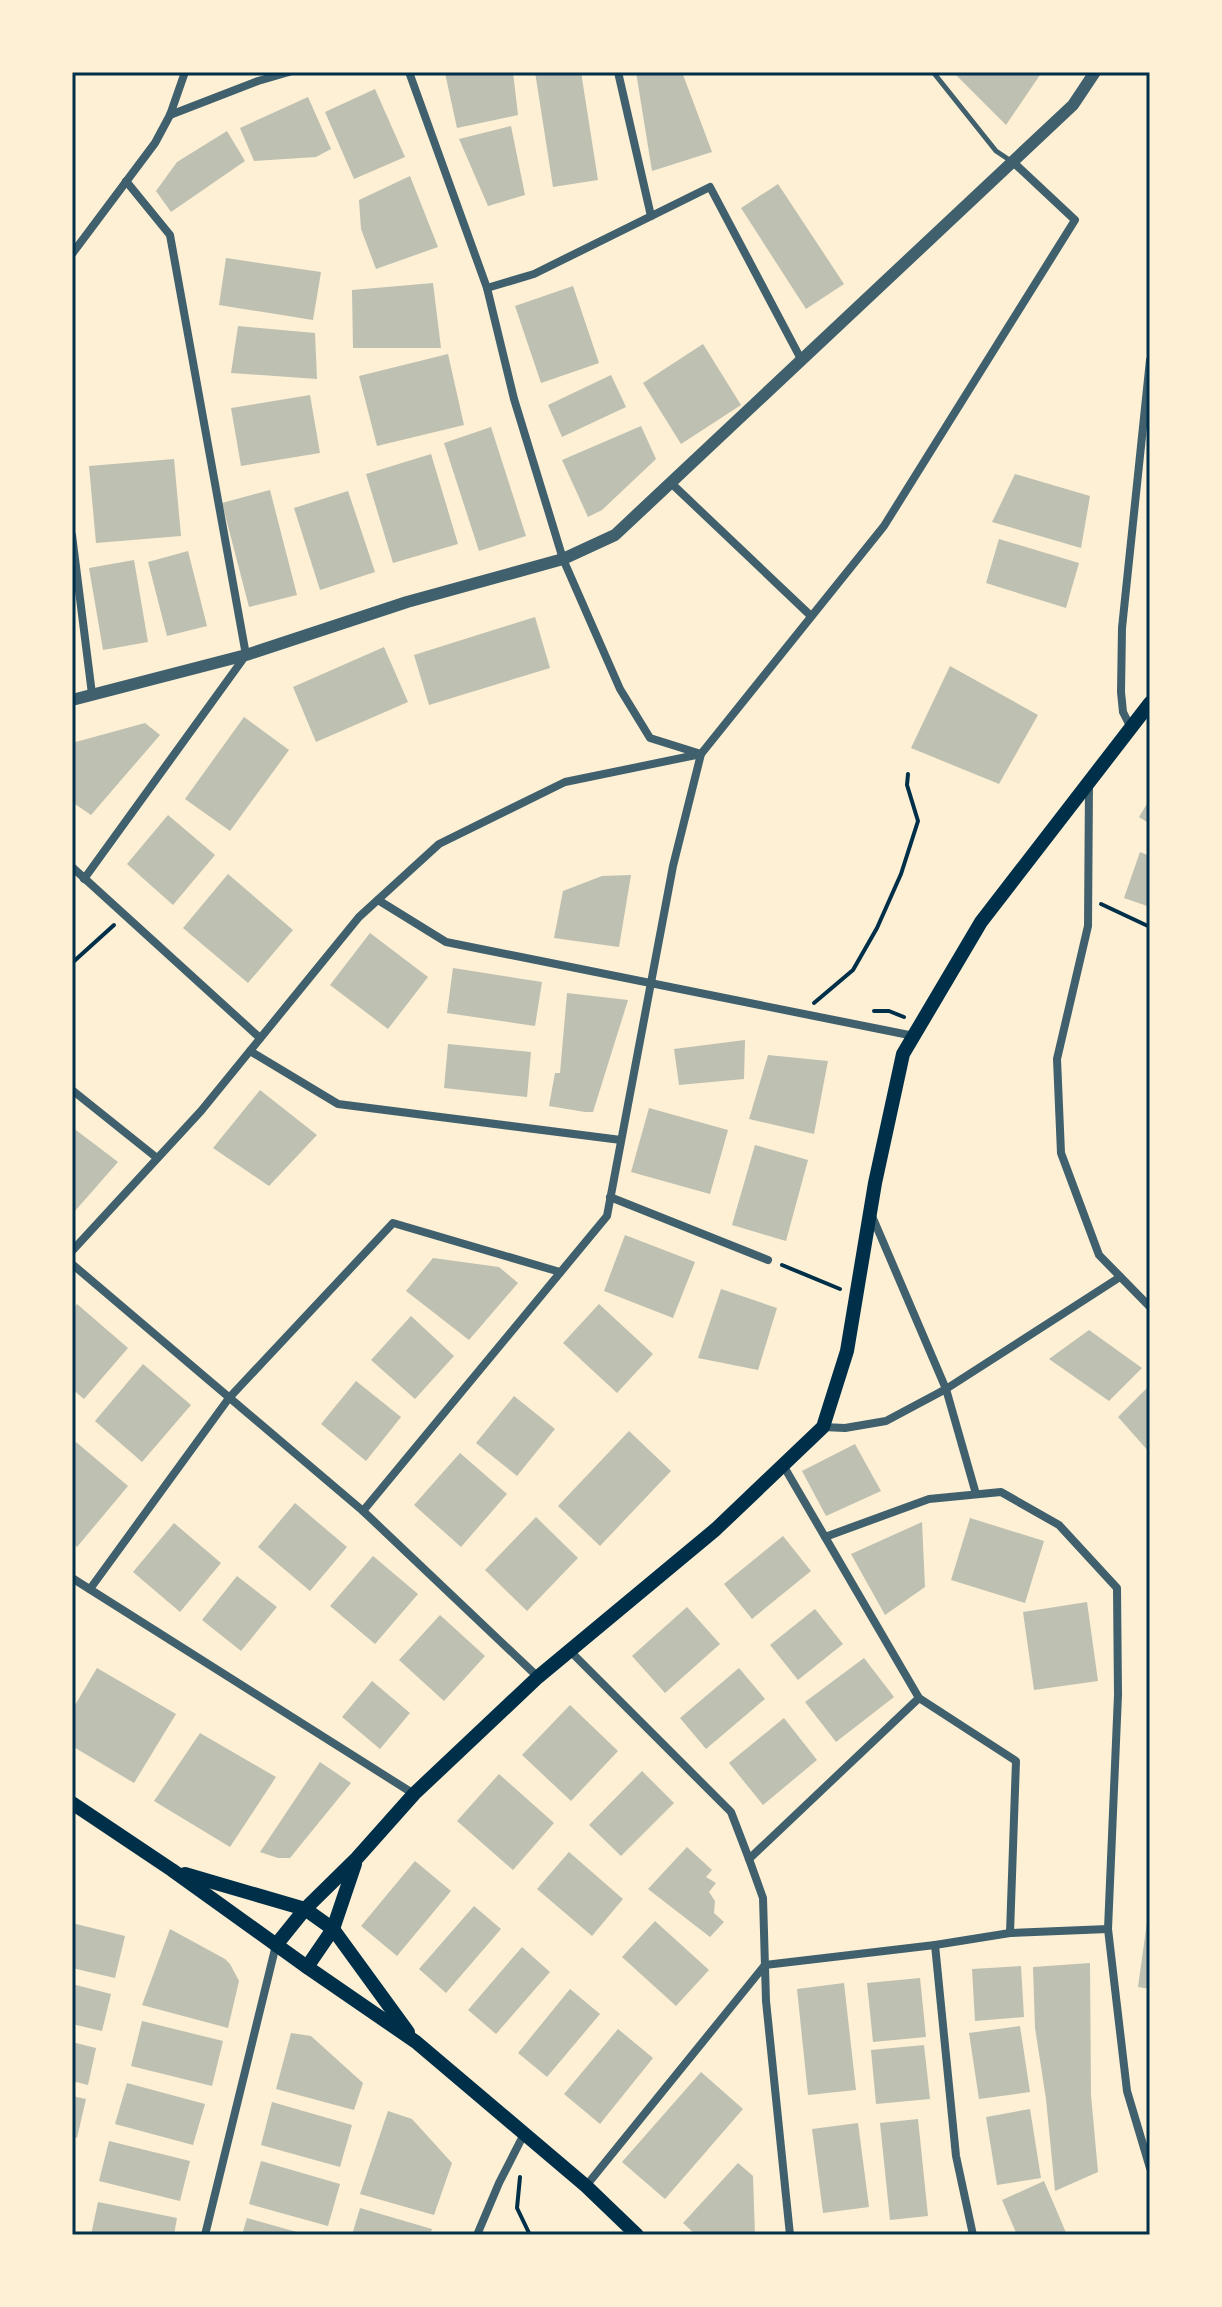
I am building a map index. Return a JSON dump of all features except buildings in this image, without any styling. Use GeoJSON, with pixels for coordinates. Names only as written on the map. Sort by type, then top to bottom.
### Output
{"type":"FeatureCollection","features":[{"type":"Feature","properties":{"kind":"main road"},"geometry":{"type":"LineString","coordinates":[[276,1945],[305,1909],[357,1858],[414,1794],[538,1677],[716,1529],[823,1427],[847,1351],[870,1212],[903,1054],[981,922],[1150,703]]}},
{"type":"Feature","properties":{"kind":"main road"},"geometry":{"type":"LineString","coordinates":[[72,1803],[416,2042],[586,2186],[637,2235]]}},
{"type":"Feature","properties":{"kind":"main road"},"geometry":{"type":"LineString","coordinates":[[307,1967],[333,1929],[357,1858]]}},
{"type":"Feature","properties":{"kind":"main road"},"geometry":{"type":"LineString","coordinates":[[172,1870],[305,1909],[333,1929],[416,2042]]}},
{"type":"Feature","properties":{"kind":"street"},"geometry":{"type":"LineString","coordinates":[[72,254],[155,143],[170,115],[185,72]]}},
{"type":"Feature","properties":{"kind":"street"},"geometry":{"type":"LineString","coordinates":[[170,115],[289,72]]}},
{"type":"Feature","properties":{"kind":"street"},"geometry":{"type":"LineString","coordinates":[[409,72],[487,288],[514,399],[563,559],[620,689],[650,738],[701,754]]}},
{"type":"Feature","properties":{"kind":"street"},"geometry":{"type":"LineString","coordinates":[[618,72],[651,216]]}},
{"type":"Feature","properties":{"kind":"street"},"geometry":{"type":"LineString","coordinates":[[72,700],[246,655],[407,602],[563,559],[615,535],[1073,105],[1095,72]]}},
{"type":"Feature","properties":{"kind":"street"},"geometry":{"type":"LineString","coordinates":[[363,1511],[607,1216],[673,866],[701,754],[884,526],[1075,220],[1013,162]]}},
{"type":"Feature","properties":{"kind":"street"},"geometry":{"type":"LineString","coordinates":[[84,879],[246,655],[170,235],[126,181]]}},
{"type":"Feature","properties":{"kind":"street"},"geometry":{"type":"LineString","coordinates":[[487,288],[534,274],[710,187],[802,361]]}},
{"type":"Feature","properties":{"kind":"street"},"geometry":{"type":"LineString","coordinates":[[1131,729],[1123,712],[1121,692],[1122,628],[1150,360]]}},
{"type":"Feature","properties":{"kind":"street"},"geometry":{"type":"LineString","coordinates":[[671,483],[811,616]]}},
{"type":"Feature","properties":{"kind":"street"},"geometry":{"type":"LineString","coordinates":[[72,535],[92,694]]}},
{"type":"Feature","properties":{"kind":"street"},"geometry":{"type":"LineString","coordinates":[[72,1251],[201,1111],[359,917],[439,844],[565,782],[701,754]]}},
{"type":"Feature","properties":{"kind":"street"},"geometry":{"type":"LineString","coordinates":[[1089,783],[1088,926],[1057,1059],[1061,1153],[1099,1255],[1150,1307]]}},
{"type":"Feature","properties":{"kind":"street"},"geometry":{"type":"LineString","coordinates":[[72,867],[260,1038]]}},
{"type":"Feature","properties":{"kind":"street"},"geometry":{"type":"LineString","coordinates":[[378,900],[446,942],[914,1036]]}},
{"type":"Feature","properties":{"kind":"street"},"geometry":{"type":"LineString","coordinates":[[250,1051],[338,1104],[621,1140]]}},
{"type":"Feature","properties":{"kind":"street"},"geometry":{"type":"LineString","coordinates":[[72,1090],[157,1158]]}},
{"type":"Feature","properties":{"kind":"street"},"geometry":{"type":"LineString","coordinates":[[610,1197],[768,1260]]}},
{"type":"Feature","properties":{"kind":"street"},"geometry":{"type":"LineString","coordinates":[[870,1212],[946,1389],[976,1494]]}},
{"type":"Feature","properties":{"kind":"street"},"geometry":{"type":"LineString","coordinates":[[90,1589],[229,1398],[393,1223],[560,1272]]}},
{"type":"Feature","properties":{"kind":"street"},"geometry":{"type":"LineString","coordinates":[[72,1264],[363,1511],[538,1677]]}},
{"type":"Feature","properties":{"kind":"street"},"geometry":{"type":"LineString","coordinates":[[823,1427],[845,1428],[886,1421],[946,1389],[1120,1277]]}},
{"type":"Feature","properties":{"kind":"street"},"geometry":{"type":"LineString","coordinates":[[783,1465],[919,1698],[1016,1761],[1010,1933]]}},
{"type":"Feature","properties":{"kind":"street"},"geometry":{"type":"LineString","coordinates":[[825,1537],[929,1499],[1001,1492],[1059,1525],[1117,1588],[1118,1695],[1108,1929],[1127,2091],[1150,2168]]}},
{"type":"Feature","properties":{"kind":"street"},"geometry":{"type":"LineString","coordinates":[[72,1578],[414,1794]]}},
{"type":"Feature","properties":{"kind":"street"},"geometry":{"type":"LineString","coordinates":[[569,1650],[731,1812],[749,1859],[763,1898],[766,2001],[790,2235]]}},
{"type":"Feature","properties":{"kind":"street"},"geometry":{"type":"LineString","coordinates":[[749,1859],[919,1698]]}},
{"type":"Feature","properties":{"kind":"street"},"geometry":{"type":"LineString","coordinates":[[586,2186],[765,1965],[1010,1933],[1108,1929]]}},
{"type":"Feature","properties":{"kind":"street"},"geometry":{"type":"LineString","coordinates":[[205,2235],[276,1945]]}},
{"type":"Feature","properties":{"kind":"street"},"geometry":{"type":"LineString","coordinates":[[935,1945],[956,2156],[973,2235]]}},
{"type":"Feature","properties":{"kind":"street"},"geometry":{"type":"LineString","coordinates":[[477,2235],[524,2134]]}},
{"type":"Feature","properties":{"kind":"lane"},"geometry":{"type":"LineString","coordinates":[[933,72],[996,151],[1013,162]]}},
{"type":"Feature","properties":{"kind":"path"},"geometry":{"type":"LineString","coordinates":[[813,1003],[853,970],[877,928],[901,874],[918,821],[907,785],[908,774]]}},
{"type":"Feature","properties":{"kind":"path"},"geometry":{"type":"LineString","coordinates":[[1088,898],[1150,927]]}},
{"type":"Feature","properties":{"kind":"path"},"geometry":{"type":"LineString","coordinates":[[72,963],[125,916]]}},
{"type":"Feature","properties":{"kind":"path"},"geometry":{"type":"LineString","coordinates":[[768,1260],[856,1295]]}},
{"type":"Feature","properties":{"kind":"path"},"geometry":{"type":"LineString","coordinates":[[524,2134],[517,2208],[530,2235]]}}]}
